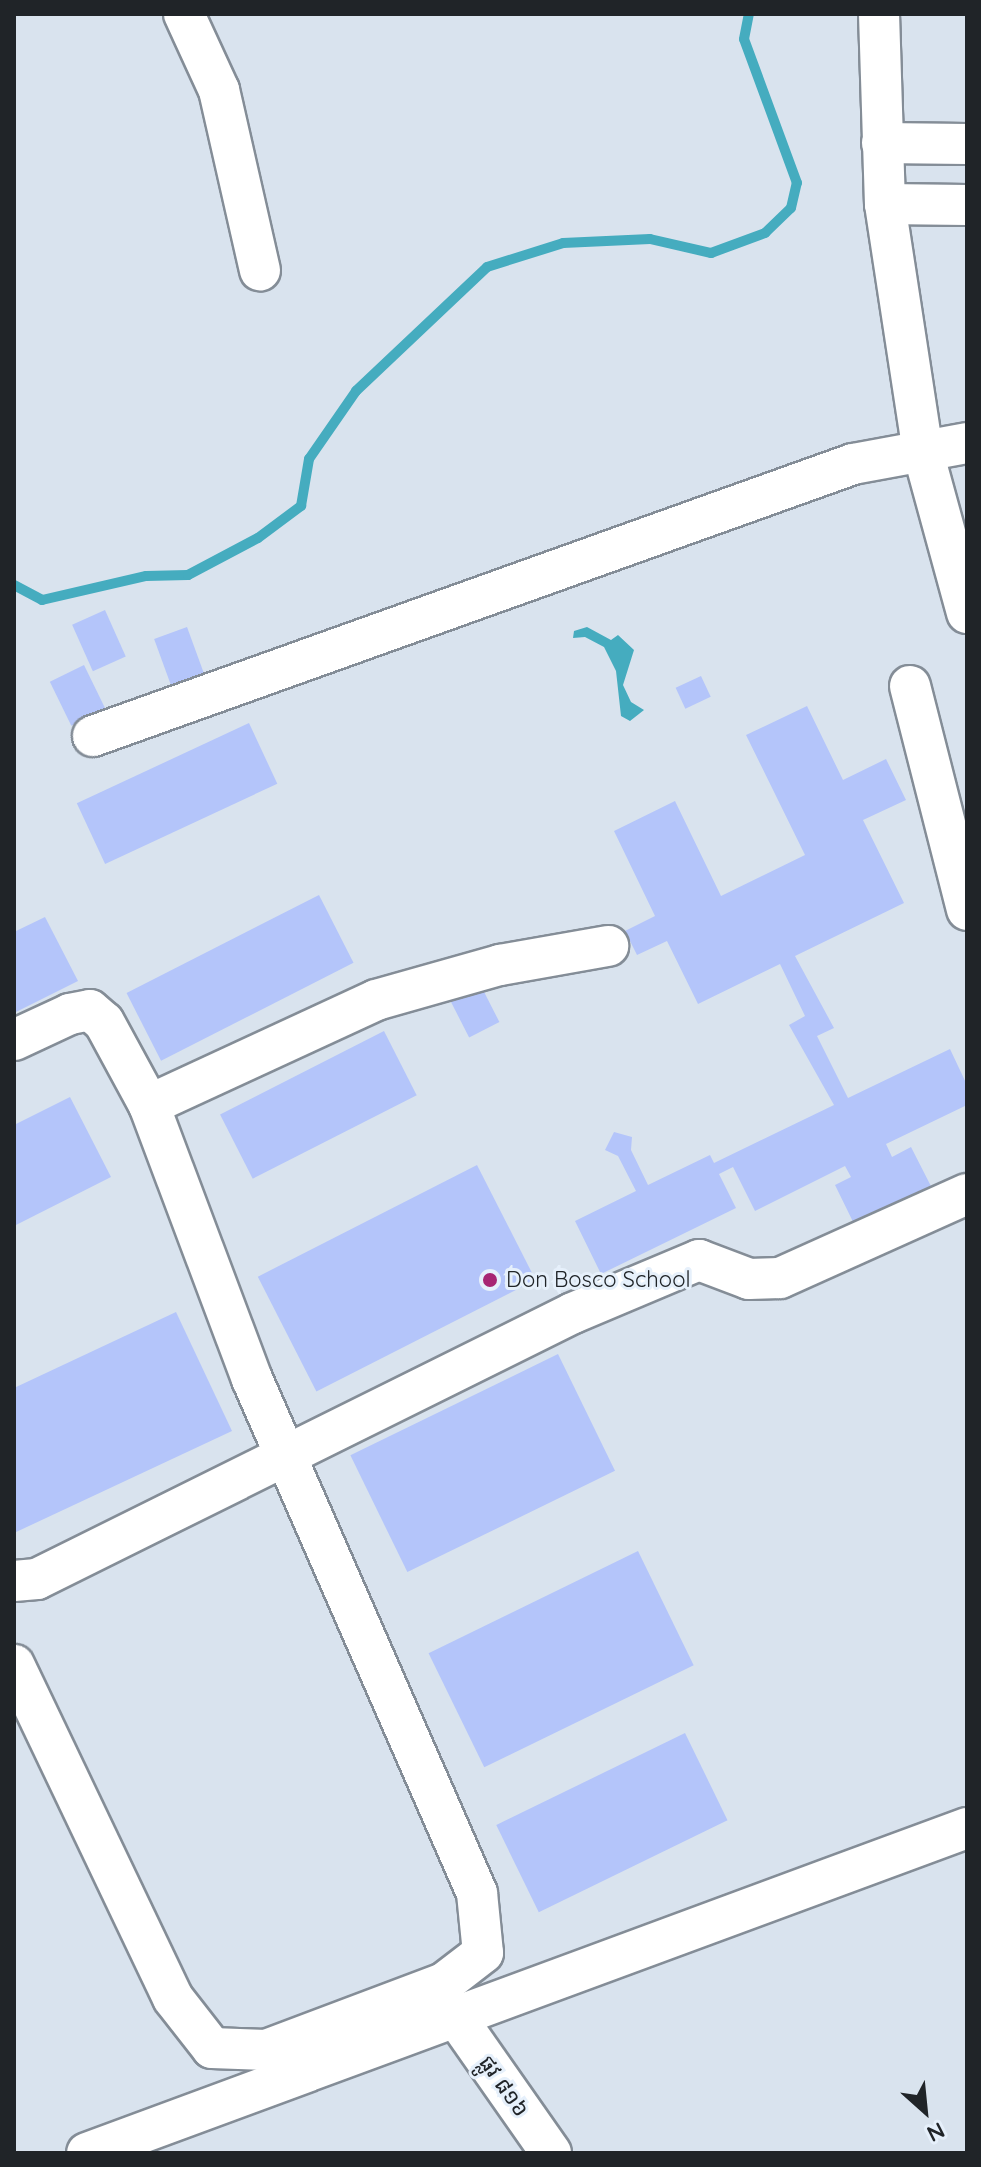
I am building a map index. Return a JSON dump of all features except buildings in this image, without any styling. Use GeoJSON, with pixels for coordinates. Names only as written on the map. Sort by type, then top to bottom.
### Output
{"type":"FeatureCollection","features":[{"type":"Feature","properties":{"kind":"street"},"geometry":{"type":"LineString","coordinates":[[184,14],[219,90],[260,270]]}},
{"type":"Feature","properties":{"kind":"street"},"geometry":{"type":"LineString","coordinates":[[879,14],[885,204],[923,452],[967,613]]}},
{"type":"Feature","properties":{"kind":"street"},"geometry":{"type":"LineString","coordinates":[[882,143],[967,144]]}},
{"type":"Feature","properties":{"kind":"street"},"geometry":{"type":"LineString","coordinates":[[885,204],[967,205]]}},
{"type":"Feature","properties":{"kind":"street"},"geometry":{"type":"LineString","coordinates":[[93,736],[838,469],[967,443]]}},
{"type":"Feature","properties":{"kind":"street"},"geometry":{"type":"LineString","coordinates":[[910,686],[967,910]]}},
{"type":"Feature","properties":{"kind":"street"},"geometry":{"type":"LineString","coordinates":[[149,1105],[390,995],[500,965],[608,946]]}},
{"type":"Feature","properties":{"kind":"street"},"geometry":{"type":"LineString","coordinates":[[14,1040],[70,1014],[90,1010],[104,1022],[149,1105],[284,1454],[477,1893],[483,1953],[444,1983],[266,2050],[212,2048],[173,1998],[14,1665]]}},
{"type":"Feature","properties":{"kind":"street"},"geometry":{"type":"LineString","coordinates":[[14,1581],[37,1579],[573,1313],[699,1260],[749,1279],[780,1278],[967,1194]]}},
{"type":"Feature","properties":{"kind":"street"},"geometry":{"type":"LineString","coordinates":[[87,2153],[458,2020],[967,1828]]}},
{"type":"Feature","properties":{"kind":"street","name":"ផ្លូវ ៨១៦"},"geometry":{"type":"LineString","coordinates":[[458,2020],[551,2153]]}},
{"type":"Feature","properties":{"kind":"water"},"geometry":{"type":"Polygon","coordinates":[[[587,627],[611,640],[618,635],[634,650],[623,685],[631,702],[644,710],[630,721],[621,716],[616,671],[604,647],[585,637],[573,638],[574,631],[587,627]]]}},
{"type":"Feature","properties":{"kind":"waterway"},"geometry":{"type":"LineString","coordinates":[[14,585],[42,600],[146,576],[188,575],[258,538],[301,506],[309,459],[356,391],[487,267],[563,243],[650,239],[711,253],[765,233],[791,208],[797,183],[744,39],[749,14]]}},
{"type":"Feature","properties":{"kind":"place","name":"Don Bosco School"},"geometry":{"type":"Point","coordinates":[490,1280]}}]}
